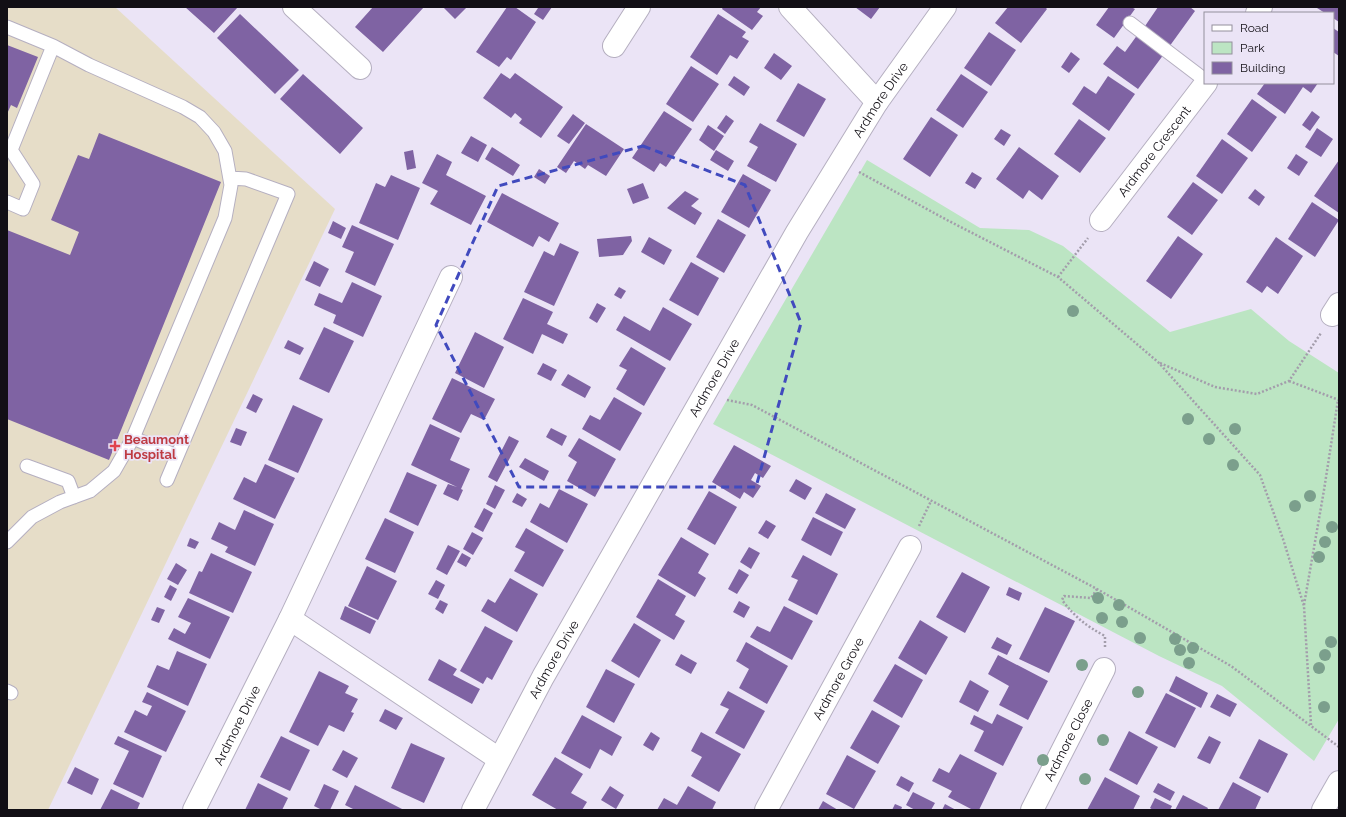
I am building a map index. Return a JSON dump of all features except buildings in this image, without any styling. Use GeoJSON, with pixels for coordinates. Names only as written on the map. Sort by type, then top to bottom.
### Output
{"type":"FeatureCollection","features":[{"type":"Feature","properties":{"kind":"street"},"geometry":{"type":"LineString","coordinates":[[614,46],[639,7]]}},
{"type":"Feature","properties":{"kind":"street"},"geometry":{"type":"LineString","coordinates":[[790,7],[877,102]]}},
{"type":"Feature","properties":{"kind":"street","name":"Ardmore Drive"},"geometry":{"type":"LineString","coordinates":[[473,810],[543,677],[797,232],[877,102],[945,7]]}},
{"type":"Feature","properties":{"kind":"street"},"geometry":{"type":"LineString","coordinates":[[304,10],[360,68]]}},
{"type":"Feature","properties":{"kind":"street","name":"Ardmore Crescent"},"geometry":{"type":"LineString","coordinates":[[1101,220],[1205,84]]}},
{"type":"Feature","properties":{"kind":"street","name":"Ardmore Drive"},"geometry":{"type":"LineString","coordinates":[[194,810],[290,619],[450,277]]}},
{"type":"Feature","properties":{"kind":"street","name":"Ardmore Grove"},"geometry":{"type":"LineString","coordinates":[[766,810],[910,546]]}},
{"type":"Feature","properties":{"kind":"street"},"geometry":{"type":"LineString","coordinates":[[290,619],[499,759]]}},
{"type":"Feature","properties":{"kind":"street","name":"Ardmore Close"},"geometry":{"type":"LineString","coordinates":[[1032,810],[1104,669]]}},
{"type":"Feature","properties":{"kind":"street"},"geometry":{"type":"LineString","coordinates":[[1323,810],[1339,782]]}},
{"type":"Feature","properties":{"kind":"lane"},"geometry":{"type":"LineString","coordinates":[[1130,23],[1204,79]]}},
{"type":"Feature","properties":{"kind":"lane"},"geometry":{"type":"LineString","coordinates":[[7,27],[53,46],[90,65],[183,106],[200,117],[214,132],[225,151],[231,185],[225,218],[133,438],[114,471],[90,491],[60,502],[32,517],[7,542]]}},
{"type":"Feature","properties":{"kind":"lane"},"geometry":{"type":"LineString","coordinates":[[7,202],[23,209],[33,184],[9,149],[53,46]]}},
{"type":"Feature","properties":{"kind":"lane"},"geometry":{"type":"LineString","coordinates":[[167,480],[288,194],[246,179],[230,178]]}},
{"type":"Feature","properties":{"kind":"lane"},"geometry":{"type":"LineString","coordinates":[[133,438],[177,456]]}},
{"type":"Feature","properties":{"kind":"lane"},"geometry":{"type":"LineString","coordinates":[[27,466],[68,481],[74,497]]}},
{"type":"Feature","properties":{"kind":"path"},"geometry":{"type":"LineString","coordinates":[[840,162],[947,220],[1058,277],[1158,362],[1260,475],[1283,539],[1304,606]]}},
{"type":"Feature","properties":{"kind":"path"},"geometry":{"type":"LineString","coordinates":[[1058,277],[1101,220]]}},
{"type":"Feature","properties":{"kind":"path"},"geometry":{"type":"LineString","coordinates":[[1158,362],[1215,387],[1257,394],[1289,381],[1312,348],[1335,310]]}},
{"type":"Feature","properties":{"kind":"path"},"geometry":{"type":"LineString","coordinates":[[1289,381],[1338,400],[1304,606],[1311,725]]}},
{"type":"Feature","properties":{"kind":"path"},"geometry":{"type":"LineString","coordinates":[[708,389],[728,400],[752,405],[1097,589],[1232,666],[1339,747]]}},
{"type":"Feature","properties":{"kind":"path"},"geometry":{"type":"LineString","coordinates":[[910,546],[931,501]]}},
{"type":"Feature","properties":{"kind":"path"},"geometry":{"type":"LineString","coordinates":[[1097,589],[1091,598],[1064,596],[1062,600],[1086,626],[1105,636],[1104,669]]}},
{"type":"Feature","properties":{"kind":"highlighted area"},"geometry":{"type":"Polygon","coordinates":[[[643,146],[745,185],[801,323],[756,487],[519,487],[436,325],[498,186],[643,146]]]}},
{"type":"Feature","properties":{"kind":"shaded area","name":"Beaumont Hospital"},"geometry":{"type":"Polygon","coordinates":[[[7,7],[115,7],[335,209],[48,810],[7,810],[7,7]]]}},
{"type":"Feature","properties":{"kind":"green space"},"geometry":{"type":"Polygon","coordinates":[[[867,160],[980,228],[1029,230],[1063,246],[1170,332],[1251,309],[1289,341],[1339,373],[1339,719],[1314,761],[1222,686],[1159,656],[713,424],[867,160]]]}},
{"type":"Feature","properties":{"kind":"place","name":"Beaumont Hospital"},"geometry":{"type":"Point","coordinates":[115,446]}}]}
